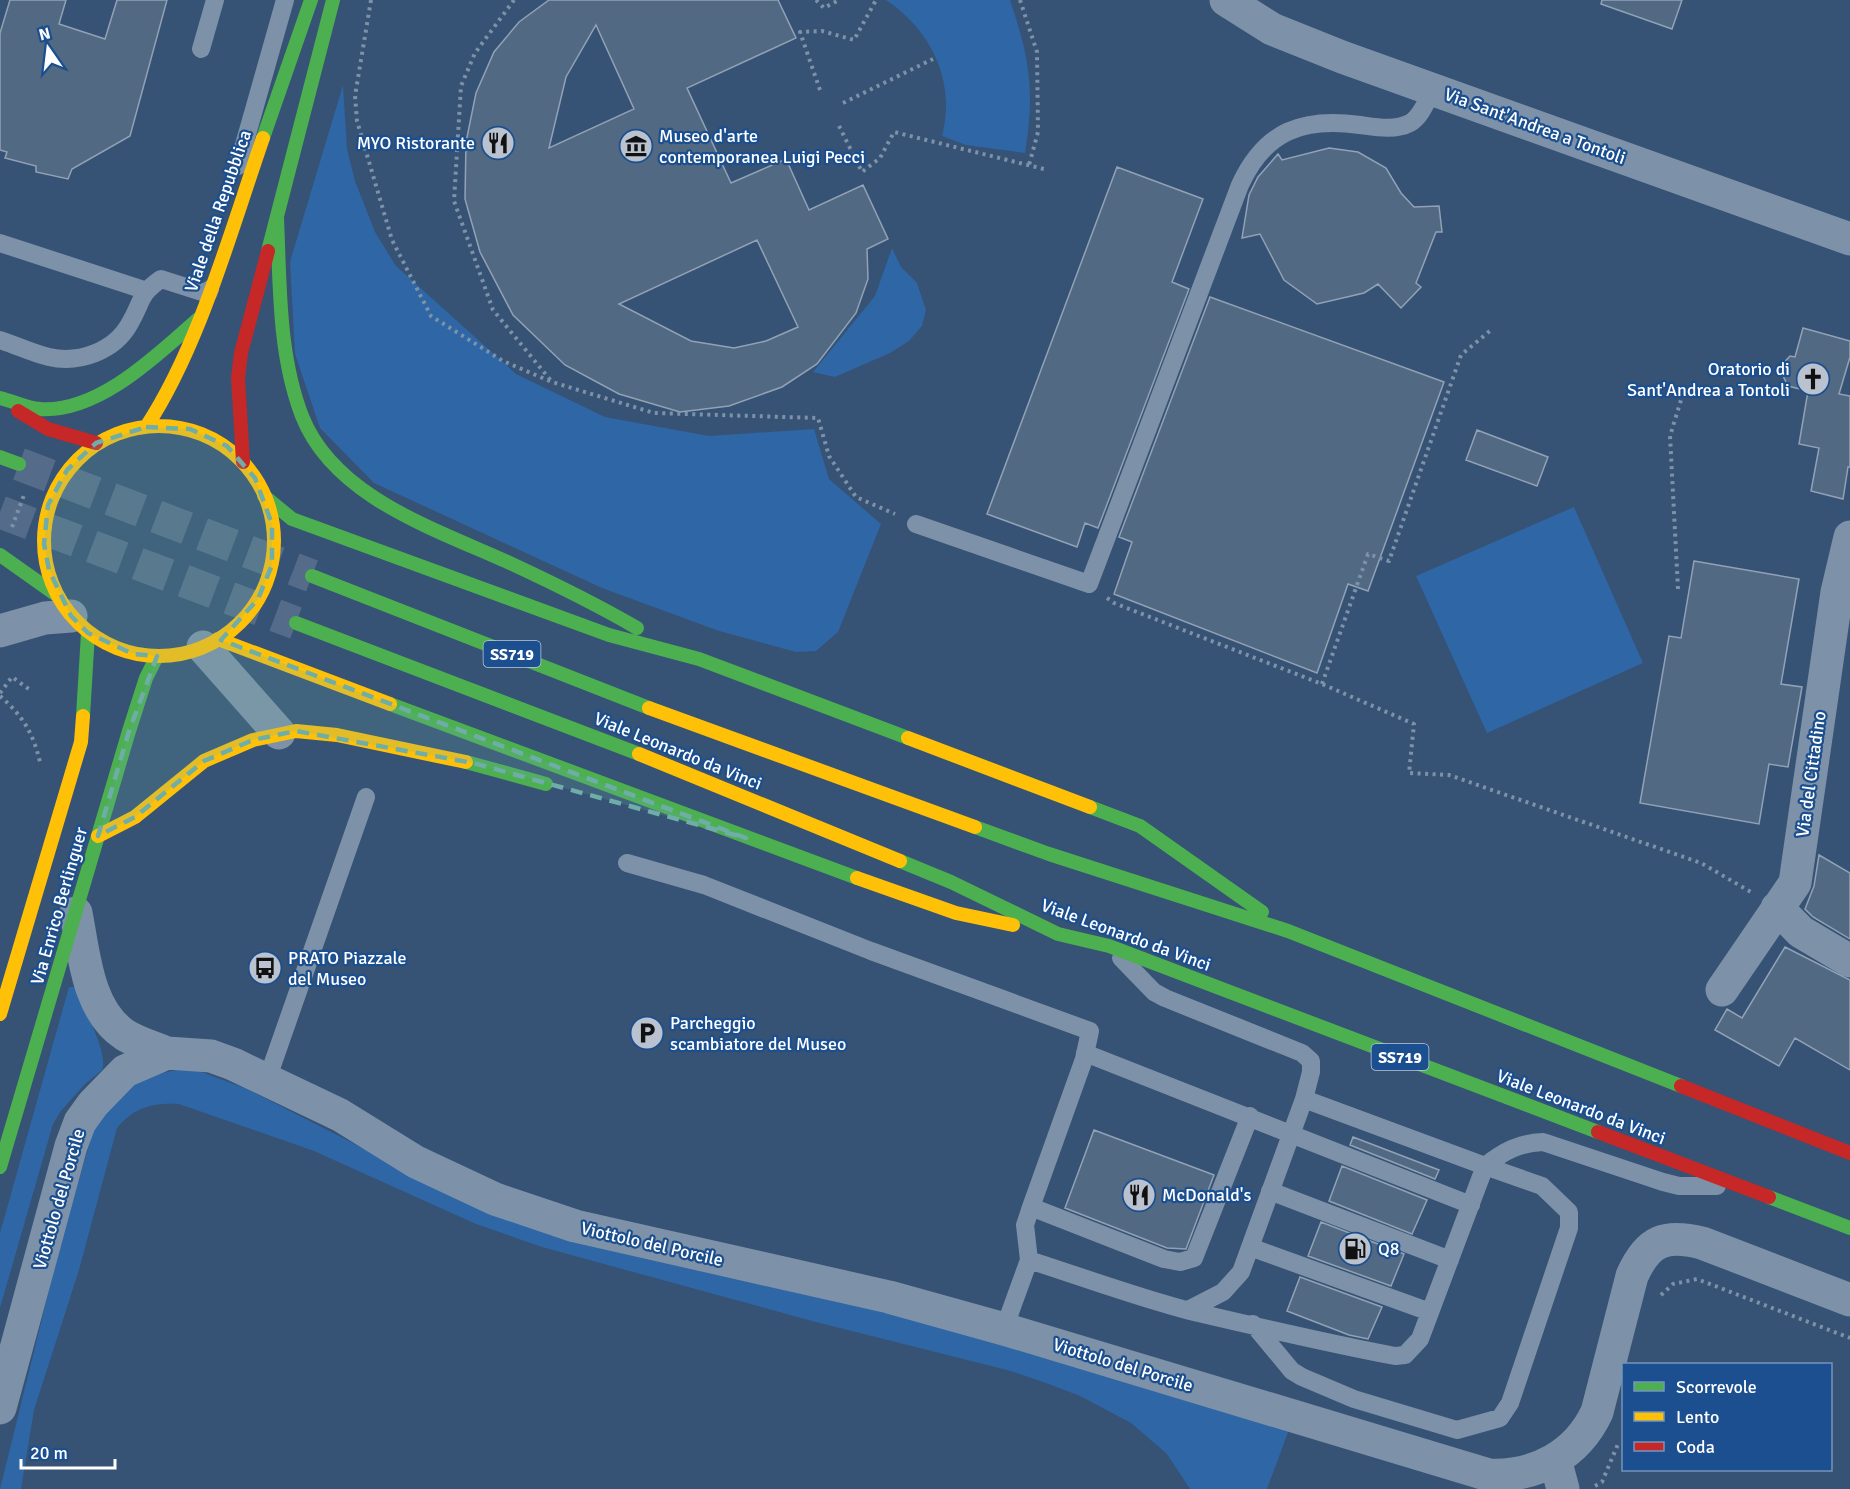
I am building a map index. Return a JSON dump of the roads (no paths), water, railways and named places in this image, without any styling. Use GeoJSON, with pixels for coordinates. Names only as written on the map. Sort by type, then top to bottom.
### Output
{"type":"FeatureCollection","features":[{"type":"Feature","properties":{"kind":"main road","name":"Viale della Repubblica"},"geometry":{"type":"LineString","coordinates":[[146,427],[168,394],[198,320],[311,0]]}},
{"type":"Feature","properties":{"kind":"main road"},"geometry":{"type":"LineString","coordinates":[[243,462],[238,378],[241,353],[289,173],[319,46],[333,0]]}},
{"type":"Feature","properties":{"kind":"main road"},"geometry":{"type":"LineString","coordinates":[[289,173],[344,17]]}},
{"type":"Feature","properties":{"kind":"main road"},"geometry":{"type":"LineString","coordinates":[[277,218],[289,363],[295,391],[302,417],[330,460],[375,496],[400,512],[583,597],[692,657]]}},
{"type":"Feature","properties":{"kind":"main road"},"geometry":{"type":"LineString","coordinates":[[0,399],[40,410],[67,406],[101,394],[155,359],[198,320]]}},
{"type":"Feature","properties":{"kind":"main road"},"geometry":{"type":"LineString","coordinates":[[0,399],[48,429],[96,443]]}},
{"type":"Feature","properties":{"kind":"main road"},"geometry":{"type":"LineString","coordinates":[[72,615],[49,570],[44,544],[48,505],[67,470],[96,443],[124,432],[146,427],[179,427],[210,435],[228,446],[243,462],[264,496],[292,519],[609,635],[692,657],[1140,826],[1288,931]]}},
{"type":"Feature","properties":{"kind":"main road"},"geometry":{"type":"LineString","coordinates":[[0,457],[19,464]]}},
{"type":"Feature","properties":{"kind":"main road"},"geometry":{"type":"LineString","coordinates":[[0,555],[115,648],[133,654],[157,656],[210,643],[247,615],[266,585],[274,541],[264,496]]}},
{"type":"Feature","properties":{"kind":"main road","name":"Viale Leonardo da Vinci"},"geometry":{"type":"LineString","coordinates":[[312,576],[712,732],[1049,854],[1288,931],[1850,1153]]}},
{"type":"Feature","properties":{"kind":"main road","name":"Via Enrico Berlinguer"},"geometry":{"type":"LineString","coordinates":[[0,1014],[81,742],[72,615]]}},
{"type":"Feature","properties":{"kind":"main road","name":"Viale Leonardo da Vinci"},"geometry":{"type":"LineString","coordinates":[[296,623],[696,777],[951,882],[1059,934],[1109,946],[1850,1228]]}},
{"type":"Feature","properties":{"kind":"main road"},"geometry":{"type":"LineString","coordinates":[[210,643],[956,913],[1059,934]]}},
{"type":"Feature","properties":{"kind":"main road","name":"Via Enrico Berlinguer"},"geometry":{"type":"LineString","coordinates":[[0,1167],[132,720],[146,678],[157,656]]}},
{"type":"Feature","properties":{"kind":"main road"},"geometry":{"type":"LineString","coordinates":[[98,836],[135,817],[178,779],[204,761],[253,740],[279,733],[315,731],[337,735],[473,763],[562,789]]}},
{"type":"Feature","properties":{"kind":"main road"},"geometry":{"type":"LineString","coordinates":[[629,808],[746,838]]}},
{"type":"Feature","properties":{"kind":"street","name":"Via Sant'Andrea a Tontoli"},"geometry":{"type":"LineString","coordinates":[[1226,0],[1272,29],[1850,239]]}},
{"type":"Feature","properties":{"kind":"street","name":"Via del Cittadino"},"geometry":{"type":"LineString","coordinates":[[1722,990],[1795,884],[1837,592],[1850,537]]}},
{"type":"Feature","properties":{"kind":"street"},"geometry":{"type":"LineString","coordinates":[[0,631],[45,618],[72,615]]}},
{"type":"Feature","properties":{"kind":"street"},"geometry":{"type":"LineString","coordinates":[[210,643],[279,733]]}},
{"type":"Feature","properties":{"kind":"street"},"geometry":{"type":"LineString","coordinates":[[1777,908],[1801,932],[1850,961]]}},
{"type":"Feature","properties":{"kind":"street"},"geometry":{"type":"LineString","coordinates":[[76,913],[89,979],[104,1012],[125,1035],[167,1053]]}},
{"type":"Feature","properties":{"kind":"street","name":"Viottolo del Porcile"},"geometry":{"type":"LineString","coordinates":[[0,1408],[71,1146],[80,1122],[109,1084],[125,1071],[167,1053],[211,1056],[267,1080],[340,1115],[416,1162],[495,1199],[545,1216],[652,1244],[834,1283],[1004,1329],[1473,1472],[1507,1476],[1540,1468],[1559,1474],[1589,1429],[1597,1412],[1632,1276],[1642,1255],[1653,1245],[1667,1239],[1680,1238],[1702,1243],[1850,1300]]}},
{"type":"Feature","properties":{"kind":"lane"},"geometry":{"type":"LineString","coordinates":[[201,49],[214,0]]}},
{"type":"Feature","properties":{"kind":"lane"},"geometry":{"type":"LineString","coordinates":[[0,340],[50,357],[89,355],[107,348],[121,337],[144,290],[161,279],[208,294],[244,141],[285,0]]}},
{"type":"Feature","properties":{"kind":"lane"},"geometry":{"type":"LineString","coordinates":[[916,524],[1089,584],[1239,185],[1256,155],[1279,135],[1309,124],[1341,122],[1374,127],[1404,126],[1412,122],[1419,114],[1433,89]]}},
{"type":"Feature","properties":{"kind":"lane"},"geometry":{"type":"LineString","coordinates":[[0,243],[144,290]]}},
{"type":"Feature","properties":{"kind":"lane"},"geometry":{"type":"LineString","coordinates":[[267,1080],[366,797]]}},
{"type":"Feature","properties":{"kind":"lane"},"geometry":{"type":"LineString","coordinates":[[627,862],[704,885],[871,951],[1090,1031],[1085,1053],[1025,1225],[1029,1260],[1004,1329]]}},
{"type":"Feature","properties":{"kind":"lane"},"geometry":{"type":"LineString","coordinates":[[1109,946],[1154,992],[1165,999],[1302,1053],[1311,1061],[1311,1072],[1304,1099],[1241,1272],[1224,1292],[1188,1310]]}},
{"type":"Feature","properties":{"kind":"lane"},"geometry":{"type":"LineString","coordinates":[[1085,1053],[1292,1132],[1471,1205]]}},
{"type":"Feature","properties":{"kind":"lane"},"geometry":{"type":"LineString","coordinates":[[1252,1324],[1292,1371],[1354,1399],[1457,1430],[1500,1418],[1510,1403],[1569,1228],[1569,1212],[1542,1186],[1304,1099]]}},
{"type":"Feature","properties":{"kind":"lane"},"geometry":{"type":"LineString","coordinates":[[1031,1207],[1164,1259],[1188,1261],[1194,1258],[1204,1236],[1250,1116]]}},
{"type":"Feature","properties":{"kind":"lane"},"geometry":{"type":"LineString","coordinates":[[1029,1260],[1188,1310],[1316,1341],[1395,1356],[1405,1355],[1413,1348],[1430,1312],[1485,1166],[1502,1153],[1524,1143],[1543,1142],[1679,1186],[1740,1186]]}},
{"type":"Feature","properties":{"kind":"lane"},"geometry":{"type":"LineString","coordinates":[[1270,1191],[1450,1260]]}},
{"type":"Feature","properties":{"kind":"lane"},"geometry":{"type":"LineString","coordinates":[[1250,1247],[1430,1312]]}},
{"type":"Feature","properties":{"kind":"tunnel"},"geometry":{"type":"LineString","coordinates":[[19,464],[312,576]]}},
{"type":"Feature","properties":{"kind":"tunnel"},"geometry":{"type":"LineString","coordinates":[[0,512],[296,623]]}},
{"type":"Feature","properties":{"kind":"place","name":"MYO Ristorante"},"geometry":{"type":"Point","coordinates":[498,143]}},
{"type":"Feature","properties":{"kind":"place","name":"Museo d'arte contemporanea Luigi Pecci"},"geometry":{"type":"Point","coordinates":[636,146]}},
{"type":"Feature","properties":{"kind":"place","name":"Oratorio di Sant'Andrea a Tontoli"},"geometry":{"type":"Point","coordinates":[1813,379]}},
{"type":"Feature","properties":{"kind":"place","name":"PRATO Piazzale del Museo"},"geometry":{"type":"Point","coordinates":[265,968]}},
{"type":"Feature","properties":{"kind":"place","name":"Parcheggio scambiatore del Museo"},"geometry":{"type":"Point","coordinates":[647,1033]}},
{"type":"Feature","properties":{"kind":"place","name":"McDonald's"},"geometry":{"type":"Point","coordinates":[1139,1195]}},
{"type":"Feature","properties":{"kind":"place","name":"Q8"},"geometry":{"type":"Point","coordinates":[1355,1249]}}]}
